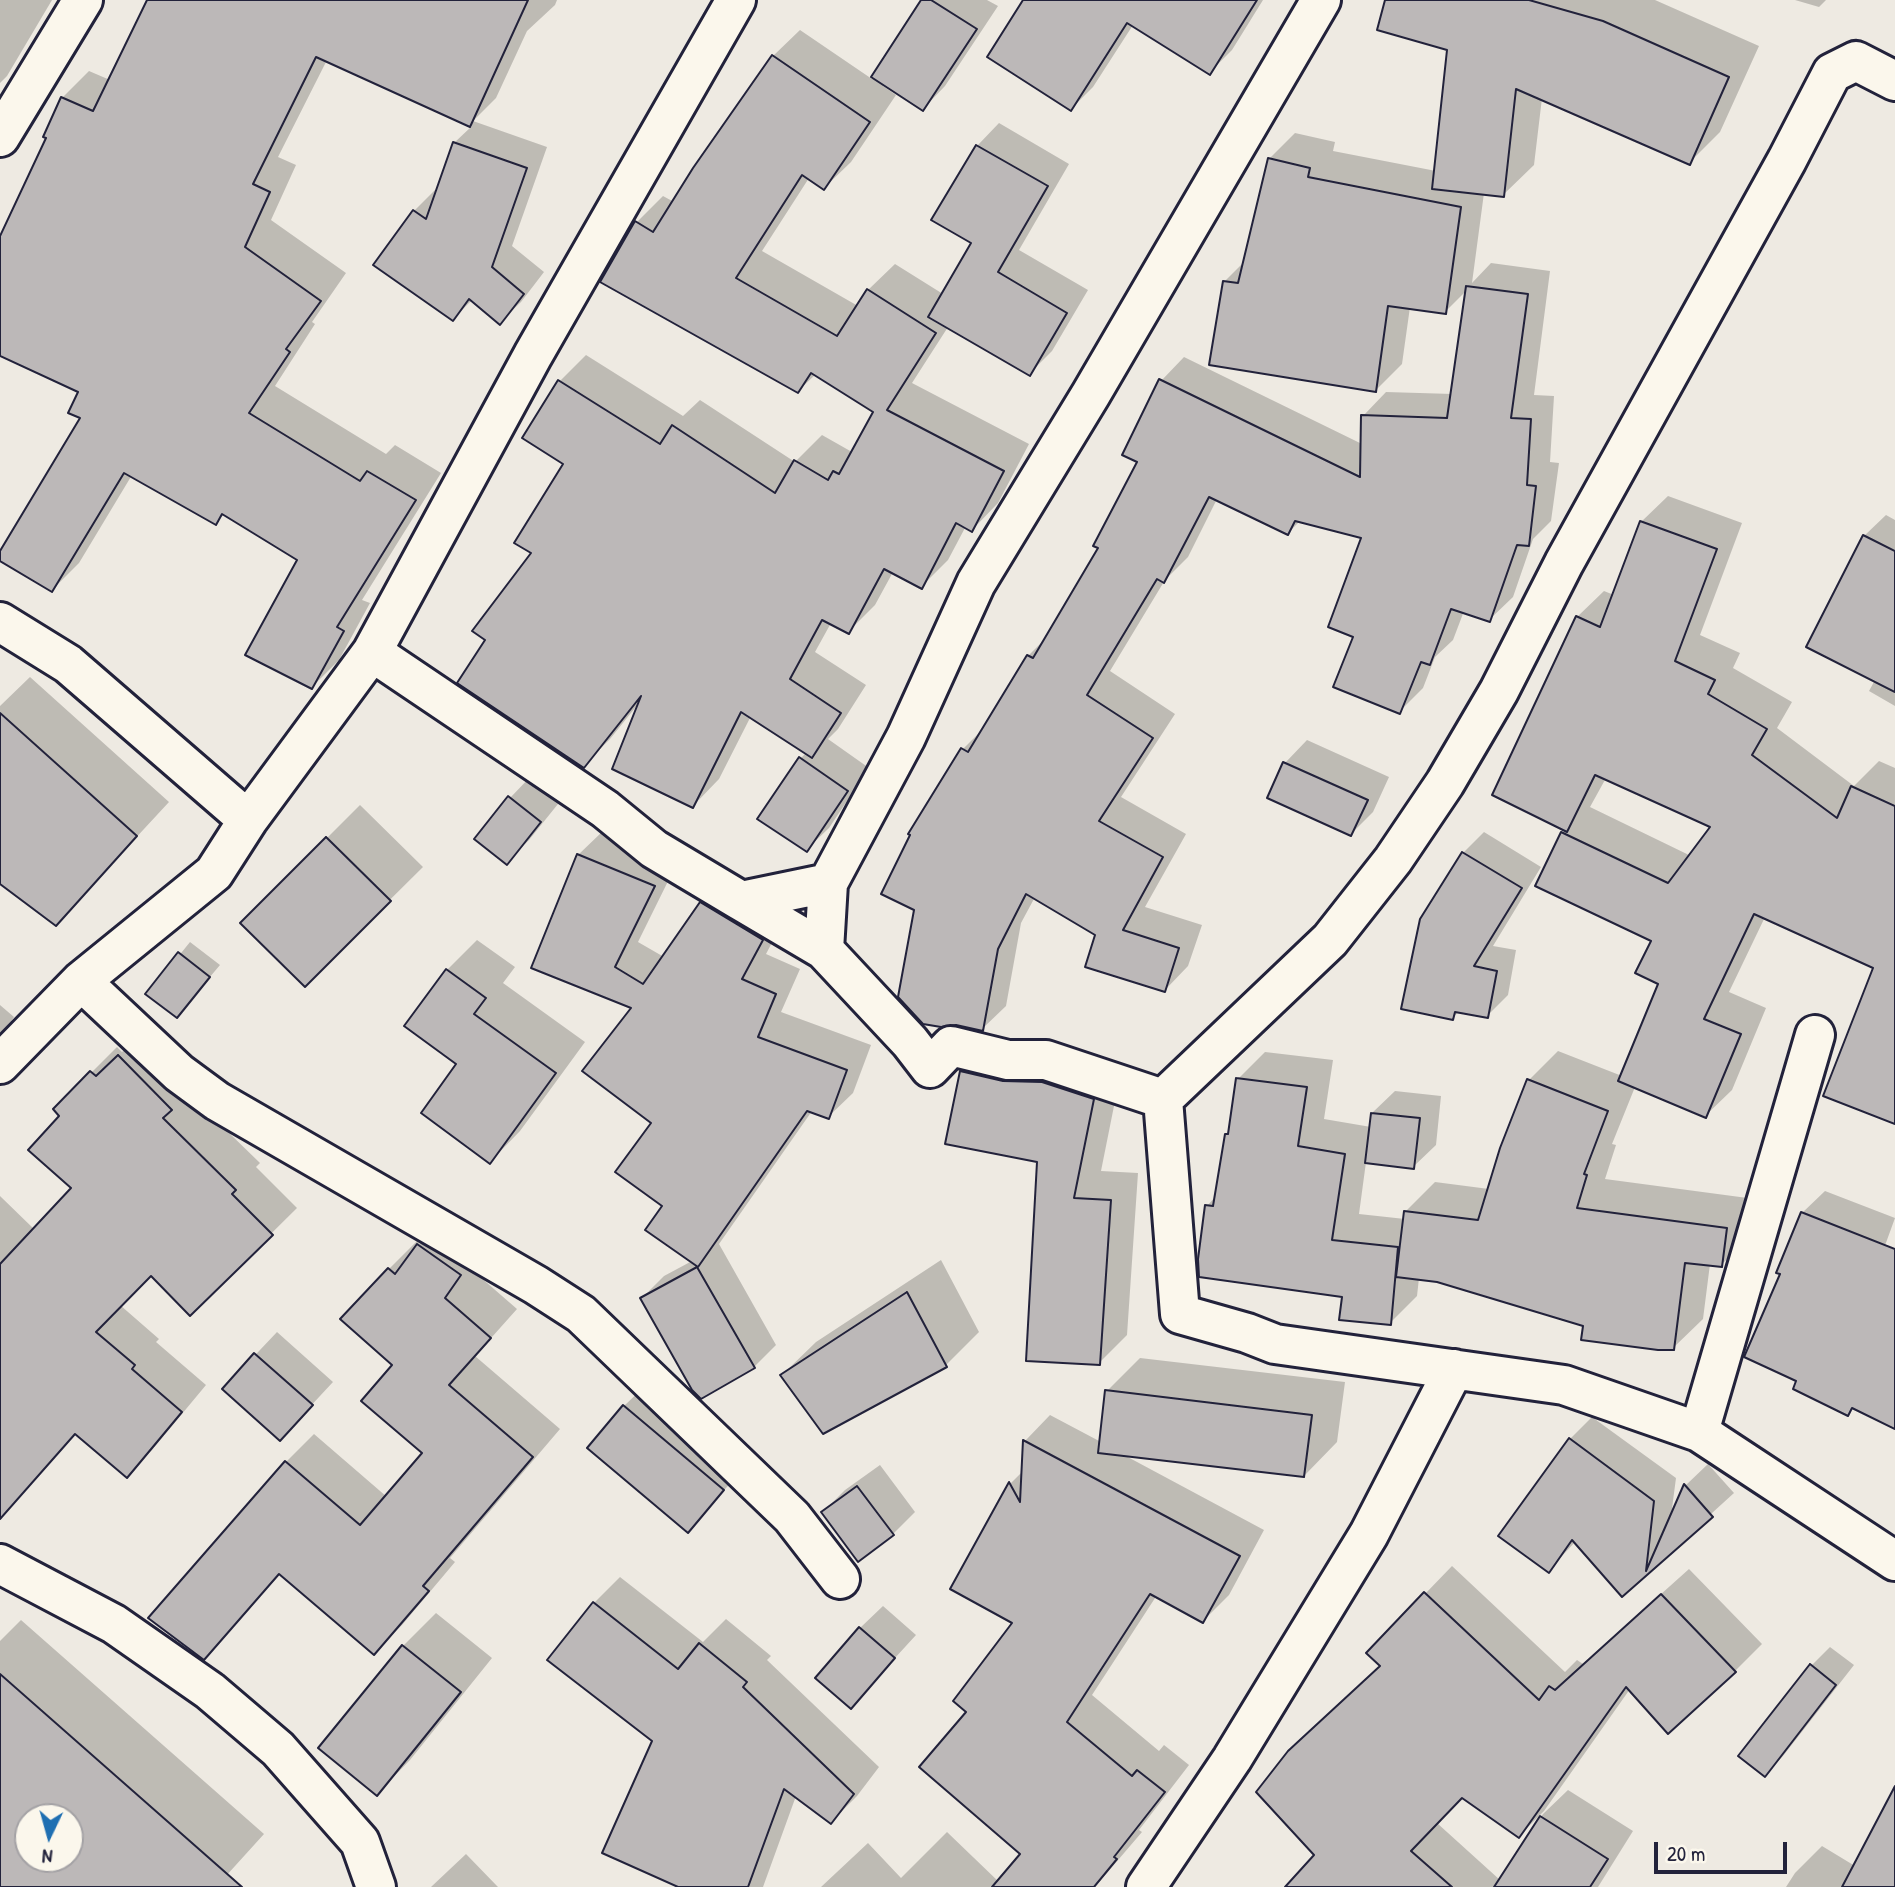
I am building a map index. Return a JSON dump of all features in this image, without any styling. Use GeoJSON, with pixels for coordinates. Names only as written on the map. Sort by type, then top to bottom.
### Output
{"type":"FeatureCollection","features":[{"type":"Feature","properties":{"kind":"street"},"geometry":{"type":"LineString","coordinates":[[0,136],[83,0]]}},
{"type":"Feature","properties":{"kind":"street"},"geometry":{"type":"LineString","coordinates":[[0,1064],[81,981],[214,873],[248,820],[372,652],[533,355],[736,0]]}},
{"type":"Feature","properties":{"kind":"street"},"geometry":{"type":"LineString","coordinates":[[824,950],[828,883],[906,737],[976,583],[1091,394],[1321,0]]}},
{"type":"Feature","properties":{"kind":"street"},"geometry":{"type":"LineString","coordinates":[[1163,1099],[1330,940],[1393,860],[1445,783],[1499,691],[1564,564],[1787,160],[1832,73],[1856,61],[1895,81]]}},
{"type":"Feature","properties":{"kind":"street"},"geometry":{"type":"LineString","coordinates":[[0,622],[68,664],[248,820]]}},
{"type":"Feature","properties":{"kind":"street"},"geometry":{"type":"LineString","coordinates":[[372,652],[605,808],[654,849],[824,950],[910,1042],[930,1068],[951,1046],[1008,1060],[1046,1060],[1163,1099]]}},
{"type":"Feature","properties":{"kind":"street"},"geometry":{"type":"LineString","coordinates":[[741,901],[828,883]]}},
{"type":"Feature","properties":{"kind":"street"},"geometry":{"type":"LineString","coordinates":[[81,981],[179,1073],[217,1101],[536,1285],[581,1314],[792,1517],[840,1579]]}},
{"type":"Feature","properties":{"kind":"street"},"geometry":{"type":"LineString","coordinates":[[1699,1432],[1815,1035]]}},
{"type":"Feature","properties":{"kind":"street"},"geometry":{"type":"LineString","coordinates":[[1163,1099],[1180,1314],[1275,1344],[1564,1385],[1699,1432],[1895,1561]]}},
{"type":"Feature","properties":{"kind":"street"},"geometry":{"type":"LineString","coordinates":[[1146,1887],[1231,1759],[1369,1534],[1454,1369]]}},
{"type":"Feature","properties":{"kind":"street"},"geometry":{"type":"LineString","coordinates":[[0,1564],[114,1624],[210,1690],[278,1749],[360,1842],[376,1887]]}},
{"type":"Feature","properties":{"kind":"building"},"geometry":{"type":"Polygon","coordinates":[[[147,0],[528,0],[470,127],[316,57],[253,184],[270,192],[245,247],[321,301],[286,349],[290,352],[249,413],[360,481],[367,471],[416,500],[337,627],[344,631],[312,689],[245,655],[297,560],[222,514],[216,525],[124,473],[52,592],[0,561],[0,551],[80,418],[68,413],[78,392],[0,356],[0,236],[46,138],[43,137],[61,97],[93,111],[147,0]]]}},
{"type":"Feature","properties":{"kind":"building"},"geometry":{"type":"Polygon","coordinates":[[[921,0],[931,0],[977,29],[923,111],[871,77],[921,0]]]}},
{"type":"Feature","properties":{"kind":"building"},"geometry":{"type":"Polygon","coordinates":[[[1023,0],[1257,0],[1210,75],[1127,23],[1071,111],[987,57],[1023,0]]]}},
{"type":"Feature","properties":{"kind":"building"},"geometry":{"type":"Polygon","coordinates":[[[1385,0],[1529,0],[1603,21],[1729,77],[1690,165],[1516,89],[1504,197],[1432,189],[1447,50],[1377,30],[1385,0]]]}},
{"type":"Feature","properties":{"kind":"building"},"geometry":{"type":"Polygon","coordinates":[[[772,55],[870,122],[824,190],[802,175],[736,278],[837,336],[867,289],[936,333],[887,410],[1004,471],[972,532],[956,523],[922,589],[884,569],[849,634],[822,620],[790,679],[841,713],[812,758],[741,712],[693,808],[612,769],[641,696],[584,768],[457,683],[485,640],[472,631],[531,553],[514,543],[563,464],[522,438],[558,380],[660,444],[672,425],[775,493],[794,460],[828,480],[833,471],[839,474],[873,412],[811,373],[798,393],[600,282],[635,221],[653,232],[693,168],[772,55]]]}},
{"type":"Feature","properties":{"kind":"building"},"geometry":{"type":"Polygon","coordinates":[[[453,142],[527,168],[492,267],[524,294],[500,325],[469,299],[453,321],[373,265],[413,210],[426,219],[453,142]]]}},
{"type":"Feature","properties":{"kind":"building"},"geometry":{"type":"Polygon","coordinates":[[[976,145],[1048,186],[998,272],[1067,313],[1030,376],[928,317],[971,243],[931,220],[976,145]]]}},
{"type":"Feature","properties":{"kind":"building"},"geometry":{"type":"Polygon","coordinates":[[[1268,158],[1310,168],[1308,177],[1461,207],[1446,314],[1388,306],[1376,392],[1209,365],[1223,281],[1238,283],[1268,158]]]}},
{"type":"Feature","properties":{"kind":"building"},"geometry":{"type":"Polygon","coordinates":[[[1466,286],[1528,294],[1511,418],[1531,419],[1527,485],[1536,486],[1529,546],[1517,545],[1490,622],[1451,609],[1430,665],[1421,662],[1400,714],[1333,687],[1353,637],[1328,627],[1361,538],[1295,521],[1288,535],[1209,497],[1164,583],[1157,579],[1087,695],[1153,738],[1099,821],[1163,857],[1123,930],[1179,948],[1165,992],[1085,967],[1095,935],[1026,894],[998,949],[983,1031],[956,1025],[941,1027],[923,1024],[898,997],[914,910],[881,894],[910,835],[908,834],[961,748],[968,752],[1027,655],[1033,658],[1098,548],[1093,546],[1137,462],[1122,455],[1159,379],[1360,477],[1361,415],[1447,418],[1466,286]]]}},
{"type":"Feature","properties":{"kind":"building"},"geometry":{"type":"Polygon","coordinates":[[[1640,521],[1717,549],[1675,661],[1715,680],[1708,694],[1767,729],[1752,755],[1837,818],[1851,786],[1895,806],[1895,1124],[1823,1096],[1873,968],[1754,914],[1704,1019],[1741,1034],[1706,1118],[1618,1081],[1658,984],[1635,973],[1651,941],[1535,886],[1561,832],[1668,883],[1710,827],[1595,775],[1567,832],[1492,795],[1576,616],[1600,627],[1640,521]]]}},
{"type":"Feature","properties":{"kind":"building"},"geometry":{"type":"Polygon","coordinates":[[[1863,535],[1895,551],[1895,692],[1806,647],[1863,535]]]}},
{"type":"Feature","properties":{"kind":"building"},"geometry":{"type":"Polygon","coordinates":[[[0,713],[137,836],[56,926],[0,884],[0,713]]]}},
{"type":"Feature","properties":{"kind":"building"},"geometry":{"type":"Polygon","coordinates":[[[799,757],[848,791],[807,852],[757,819],[799,757]]]}},
{"type":"Feature","properties":{"kind":"building"},"geometry":{"type":"Polygon","coordinates":[[[1283,762],[1368,800],[1351,836],[1267,798],[1283,762]]]}},
{"type":"Feature","properties":{"kind":"building"},"geometry":{"type":"Polygon","coordinates":[[[508,796],[541,822],[507,865],[474,839],[508,796]]]}},
{"type":"Feature","properties":{"kind":"building"},"geometry":{"type":"Polygon","coordinates":[[[326,837],[391,901],[305,987],[240,923],[326,837]]]}},
{"type":"Feature","properties":{"kind":"building"},"geometry":{"type":"Polygon","coordinates":[[[1462,852],[1522,888],[1474,966],[1497,971],[1488,1018],[1455,1012],[1453,1020],[1401,1009],[1420,919],[1462,852]]]}},
{"type":"Feature","properties":{"kind":"building"},"geometry":{"type":"Polygon","coordinates":[[[577,854],[655,886],[615,967],[643,984],[700,902],[763,940],[742,979],[776,994],[758,1037],[847,1070],[829,1119],[807,1111],[698,1267],[645,1230],[662,1206],[615,1172],[651,1123],[582,1071],[631,1008],[531,968],[577,854]]]}},
{"type":"Feature","properties":{"kind":"building"},"geometry":{"type":"Polygon","coordinates":[[[178,952],[210,977],[177,1018],[145,994],[178,952]]]}},
{"type":"Feature","properties":{"kind":"building"},"geometry":{"type":"Polygon","coordinates":[[[446,969],[486,998],[474,1014],[556,1073],[490,1164],[421,1113],[456,1064],[404,1026],[446,969]]]}},
{"type":"Feature","properties":{"kind":"building"},"geometry":{"type":"Polygon","coordinates":[[[118,1055],[172,1110],[163,1118],[236,1190],[232,1194],[273,1235],[190,1316],[151,1276],[96,1332],[135,1365],[132,1369],[182,1412],[127,1478],[75,1434],[0,1519],[0,1264],[71,1188],[28,1150],[59,1116],[53,1109],[90,1071],[96,1076],[118,1055]]]}},
{"type":"Feature","properties":{"kind":"building"},"geometry":{"type":"Polygon","coordinates":[[[960,1071],[1003,1081],[1042,1082],[1094,1099],[1074,1198],[1111,1200],[1100,1365],[1026,1361],[1037,1162],[945,1144],[960,1071]]]}},
{"type":"Feature","properties":{"kind":"building"},"geometry":{"type":"Polygon","coordinates":[[[1236,1078],[1307,1087],[1298,1146],[1345,1154],[1332,1240],[1398,1247],[1391,1325],[1339,1320],[1342,1297],[1199,1277],[1198,1259],[1205,1205],[1213,1206],[1236,1078]]]}},
{"type":"Feature","properties":{"kind":"building"},"geometry":{"type":"Polygon","coordinates":[[[1527,1079],[1608,1111],[1584,1174],[1587,1175],[1577,1208],[1727,1228],[1722,1267],[1685,1263],[1674,1350],[1581,1340],[1583,1326],[1437,1282],[1396,1277],[1404,1211],[1478,1220],[1500,1148],[1527,1079]]]}},
{"type":"Feature","properties":{"kind":"building"},"geometry":{"type":"Polygon","coordinates":[[[1371,1113],[1420,1118],[1414,1169],[1365,1163],[1371,1113]]]}},
{"type":"Feature","properties":{"kind":"building"},"geometry":{"type":"Polygon","coordinates":[[[1801,1212],[1895,1249],[1895,1429],[1852,1408],[1848,1416],[1793,1389],[1796,1381],[1744,1357],[1780,1274],[1776,1273],[1801,1212]]]}},
{"type":"Feature","properties":{"kind":"building"},"geometry":{"type":"Polygon","coordinates":[[[417,1244],[461,1275],[445,1298],[491,1338],[449,1385],[533,1457],[423,1586],[429,1591],[374,1655],[279,1574],[204,1660],[148,1618],[285,1461],[360,1525],[422,1453],[361,1401],[392,1365],[340,1319],[388,1268],[395,1274],[417,1244]]]}},
{"type":"Feature","properties":{"kind":"building"},"geometry":{"type":"Polygon","coordinates":[[[697,1267],[755,1368],[701,1399],[692,1390],[640,1298],[697,1267]]]}},
{"type":"Feature","properties":{"kind":"building"},"geometry":{"type":"Polygon","coordinates":[[[907,1292],[947,1367],[823,1434],[780,1375],[907,1292]]]}},
{"type":"Feature","properties":{"kind":"building"},"geometry":{"type":"Polygon","coordinates":[[[254,1353],[313,1405],[280,1441],[222,1389],[254,1353]]]}},
{"type":"Feature","properties":{"kind":"building"},"geometry":{"type":"Polygon","coordinates":[[[1105,1390],[1312,1415],[1304,1477],[1098,1453],[1105,1390]]]}},
{"type":"Feature","properties":{"kind":"building"},"geometry":{"type":"Polygon","coordinates":[[[623,1405],[724,1490],[688,1533],[587,1448],[623,1405]]]}},
{"type":"Feature","properties":{"kind":"building"},"geometry":{"type":"Polygon","coordinates":[[[1569,1438],[1654,1501],[1646,1571],[1684,1484],[1713,1517],[1622,1597],[1572,1540],[1549,1573],[1498,1536],[1569,1438]]]}},
{"type":"Feature","properties":{"kind":"building"},"geometry":{"type":"Polygon","coordinates":[[[1023,1440],[1240,1556],[1203,1623],[1150,1594],[1067,1722],[1132,1776],[1137,1770],[1165,1792],[1094,1887],[992,1887],[1020,1854],[919,1767],[966,1712],[953,1701],[1012,1623],[950,1589],[1009,1482],[1020,1502],[1023,1440]]]}},
{"type":"Feature","properties":{"kind":"building"},"geometry":{"type":"Polygon","coordinates":[[[857,1486],[894,1535],[858,1562],[821,1512],[857,1486]]]}},
{"type":"Feature","properties":{"kind":"building"},"geometry":{"type":"Polygon","coordinates":[[[1424,1592],[1539,1700],[1549,1686],[1555,1690],[1661,1594],[1736,1672],[1668,1734],[1626,1687],[1519,1838],[1462,1798],[1411,1851],[1452,1887],[1285,1887],[1314,1855],[1256,1792],[1288,1751],[1380,1666],[1366,1653],[1424,1592]]]}},
{"type":"Feature","properties":{"kind":"building"},"geometry":{"type":"Polygon","coordinates":[[[593,1602],[678,1669],[699,1643],[747,1682],[743,1687],[854,1794],[831,1824],[784,1789],[748,1887],[678,1887],[602,1853],[652,1741],[547,1660],[593,1602]]]}},
{"type":"Feature","properties":{"kind":"building"},"geometry":{"type":"Polygon","coordinates":[[[859,1627],[895,1658],[851,1709],[815,1678],[859,1627]]]}},
{"type":"Feature","properties":{"kind":"building"},"geometry":{"type":"Polygon","coordinates":[[[402,1645],[461,1692],[377,1796],[318,1748],[402,1645]]]}},
{"type":"Feature","properties":{"kind":"building"},"geometry":{"type":"Polygon","coordinates":[[[1810,1664],[1836,1685],[1765,1777],[1738,1756],[1810,1664]]]}},
{"type":"Feature","properties":{"kind":"building"},"geometry":{"type":"Polygon","coordinates":[[[0,1674],[242,1887],[0,1887],[0,1674]]]}},
{"type":"Feature","properties":{"kind":"building"},"geometry":{"type":"Polygon","coordinates":[[[1895,1786],[1895,1887],[1842,1887],[1895,1786]]]}},
{"type":"Feature","properties":{"kind":"building"},"geometry":{"type":"Polygon","coordinates":[[[1540,1816],[1608,1859],[1590,1887],[1494,1887],[1540,1816]]]}}]}
